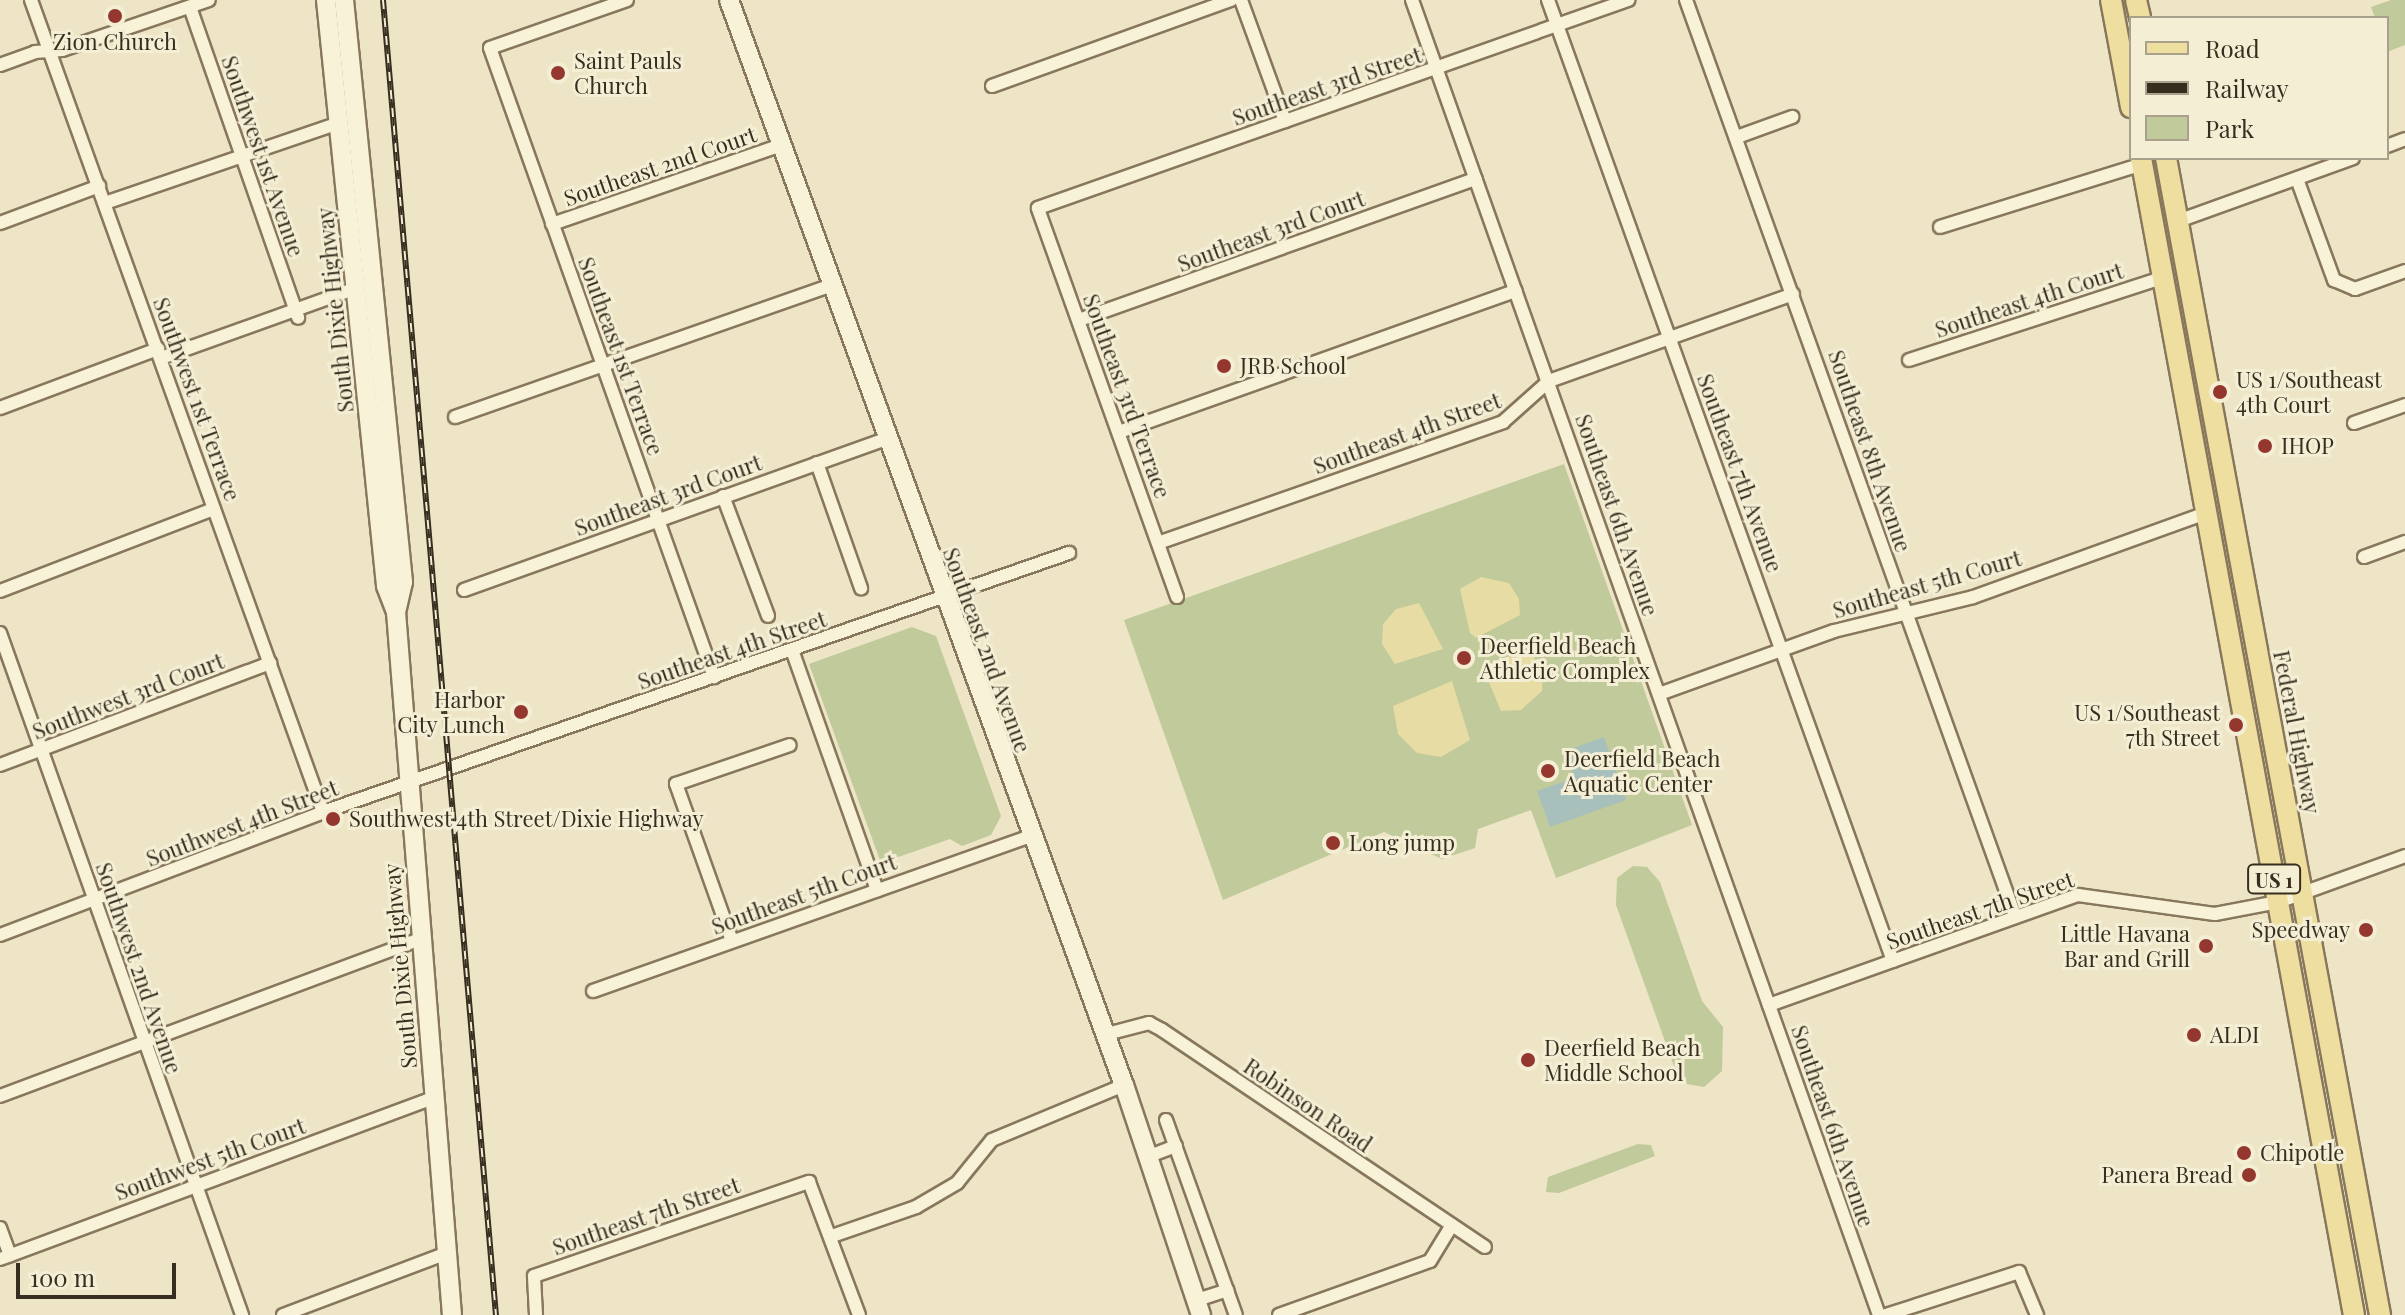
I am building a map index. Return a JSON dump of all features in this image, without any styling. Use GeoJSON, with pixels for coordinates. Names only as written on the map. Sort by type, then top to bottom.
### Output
{"type":"FeatureCollection","features":[{"type":"Feature","properties":{"kind":"main road","name":"South Dixie Highway"},"geometry":{"type":"LineString","coordinates":[[326,0],[338,123],[365,286],[403,582],[396,612],[452,1315]]}},
{"type":"Feature","properties":{"kind":"main road","name":"South Dixie Highway"},"geometry":{"type":"LineString","coordinates":[[344,0],[365,286]]}},
{"type":"Feature","properties":{"kind":"main road","name":"Southeast 2nd Avenue"},"geometry":{"type":"LineString","coordinates":[[729,0],[1030,836],[1124,1085],[1199,1308]]}},
{"type":"Feature","properties":{"kind":"main road"},"geometry":{"type":"LineString","coordinates":[[2111,0],[2129,96]]}},
{"type":"Feature","properties":{"kind":"main road","name":"Federal Highway"},"geometry":{"type":"LineString","coordinates":[[2166,160],[2380,1315]]}},
{"type":"Feature","properties":{"kind":"main road"},"geometry":{"type":"LineString","coordinates":[[2142,168],[2178,221]]}},
{"type":"Feature","properties":{"kind":"main road","name":"US 1"},"geometry":{"type":"LineString","coordinates":[[2142,168],[2354,1315]]}},
{"type":"Feature","properties":{"kind":"main road"},"geometry":{"type":"LineString","coordinates":[[2154,235],[2171,244],[2186,266]]}},
{"type":"Feature","properties":{"kind":"main road"},"geometry":{"type":"LineString","coordinates":[[2193,448],[2209,475],[2226,484]]}},
{"type":"Feature","properties":{"kind":"main road"},"geometry":{"type":"LineString","coordinates":[[2206,513],[2222,526],[2240,555]]}},
{"type":"Feature","properties":{"kind":"main road"},"geometry":{"type":"LineString","coordinates":[[2308,1066],[2318,1074],[2335,1153],[2354,1175]]}},
{"type":"Feature","properties":{"kind":"main road"},"geometry":{"type":"LineString","coordinates":[[2329,1178],[2346,1189],[2363,1219]]}},
{"type":"Feature","properties":{"kind":"street","name":"Southwest 1st Terrace"},"geometry":{"type":"LineString","coordinates":[[31,0],[323,812]]}},
{"type":"Feature","properties":{"kind":"street"},"geometry":{"type":"LineString","coordinates":[[0,65],[209,0]]}},
{"type":"Feature","properties":{"kind":"street","name":"Southeast 1st Terrace"},"geometry":{"type":"LineString","coordinates":[[627,0],[490,48],[714,677]]}},
{"type":"Feature","properties":{"kind":"street"},"geometry":{"type":"LineString","coordinates":[[992,86],[1231,0]]}},
{"type":"Feature","properties":{"kind":"street"},"geometry":{"type":"LineString","coordinates":[[1241,0],[1285,121]]}},
{"type":"Feature","properties":{"kind":"street","name":"Southeast 6th Avenue"},"geometry":{"type":"LineString","coordinates":[[1412,0],[1879,1315]]}},
{"type":"Feature","properties":{"kind":"street","name":"Southeast 7th Avenue"},"geometry":{"type":"LineString","coordinates":[[1548,0],[1893,961]]}},
{"type":"Feature","properties":{"kind":"street","name":"Southeast 3rd Street"},"geometry":{"type":"LineString","coordinates":[[1038,208],[1628,0]]}},
{"type":"Feature","properties":{"kind":"street","name":"Southeast 8th Avenue"},"geometry":{"type":"LineString","coordinates":[[1686,0],[2015,916]]}},
{"type":"Feature","properties":{"kind":"street","name":"Southwest 1st Avenue"},"geometry":{"type":"LineString","coordinates":[[190,7],[297,313]]}},
{"type":"Feature","properties":{"kind":"street"},"geometry":{"type":"LineString","coordinates":[[1737,137],[1792,117]]}},
{"type":"Feature","properties":{"kind":"street"},"geometry":{"type":"LineString","coordinates":[[105,203],[338,123]]}},
{"type":"Feature","properties":{"kind":"street","name":"Southeast 2nd Court"},"geometry":{"type":"LineString","coordinates":[[552,224],[781,145]]}},
{"type":"Feature","properties":{"kind":"street"},"geometry":{"type":"LineString","coordinates":[[2178,221],[2348,160]]}},
{"type":"Feature","properties":{"kind":"street"},"geometry":{"type":"LineString","coordinates":[[1940,227],[2142,168]]}},
{"type":"Feature","properties":{"kind":"street","name":"Southeast 3rd Court"},"geometry":{"type":"LineString","coordinates":[[1079,320],[1476,179]]}},
{"type":"Feature","properties":{"kind":"street"},"geometry":{"type":"LineString","coordinates":[[2297,179],[2334,280],[2344,287],[2355,289],[2405,271]]}},
{"type":"Feature","properties":{"kind":"street"},"geometry":{"type":"LineString","coordinates":[[0,223],[99,186]]}},
{"type":"Feature","properties":{"kind":"street","name":"Southeast 3rd Terrace"},"geometry":{"type":"LineString","coordinates":[[1038,208],[1177,597]]}},
{"type":"Feature","properties":{"kind":"street","name":"Southeast 4th Court"},"geometry":{"type":"LineString","coordinates":[[1909,360],[2162,278]]}},
{"type":"Feature","properties":{"kind":"street"},"geometry":{"type":"LineString","coordinates":[[455,417],[831,285]]}},
{"type":"Feature","properties":{"kind":"street"},"geometry":{"type":"LineString","coordinates":[[0,408],[159,353],[297,313],[365,286]]}},
{"type":"Feature","properties":{"kind":"street"},"geometry":{"type":"LineString","coordinates":[[1119,432],[1516,291]]}},
{"type":"Feature","properties":{"kind":"street","name":"Southeast 4th Street"},"geometry":{"type":"LineString","coordinates":[[1158,543],[1503,422],[1549,381],[1793,294]]}},
{"type":"Feature","properties":{"kind":"street"},"geometry":{"type":"LineString","coordinates":[[2354,423],[2405,405]]}},
{"type":"Feature","properties":{"kind":"street","name":"Southeast 3rd Court"},"geometry":{"type":"LineString","coordinates":[[464,590],[886,439]]}},
{"type":"Feature","properties":{"kind":"street"},"geometry":{"type":"LineString","coordinates":[[817,463],[861,588]]}},
{"type":"Feature","properties":{"kind":"street"},"geometry":{"type":"LineString","coordinates":[[723,496],[768,616]]}},
{"type":"Feature","properties":{"kind":"street"},"geometry":{"type":"LineString","coordinates":[[0,591],[214,509]]}},
{"type":"Feature","properties":{"kind":"street","name":"Southeast 5th Court"},"geometry":{"type":"LineString","coordinates":[[1659,694],[1781,649],[1905,610],[1973,597],[2206,513]]}},
{"type":"Feature","properties":{"kind":"street"},"geometry":{"type":"LineString","coordinates":[[2364,557],[2405,542]]}},
{"type":"Feature","properties":{"kind":"street","name":"Southeast 4th Street"},"geometry":{"type":"LineString","coordinates":[[409,785],[1069,553]]}},
{"type":"Feature","properties":{"kind":"street","name":"Southwest 2nd Avenue"},"geometry":{"type":"LineString","coordinates":[[0,633],[242,1315]]}},
{"type":"Feature","properties":{"kind":"street"},"geometry":{"type":"LineString","coordinates":[[792,650],[877,890]]}},
{"type":"Feature","properties":{"kind":"street","name":"Southwest 3rd Court"},"geometry":{"type":"LineString","coordinates":[[0,765],[270,663]]}},
{"type":"Feature","properties":{"kind":"street"},"geometry":{"type":"LineString","coordinates":[[732,941],[676,784],[790,745]]}},
{"type":"Feature","properties":{"kind":"street","name":"Southwest 4th Street"},"geometry":{"type":"LineString","coordinates":[[0,935],[323,812],[409,785]]}},
{"type":"Feature","properties":{"kind":"street","name":"Southeast 5th Court"},"geometry":{"type":"LineString","coordinates":[[593,991],[1030,836]]}},
{"type":"Feature","properties":{"kind":"street","name":"Southeast 7th Street"},"geometry":{"type":"LineString","coordinates":[[1769,1005],[2015,916],[2091,893],[2197,914],[2278,902],[2405,856]]}},
{"type":"Feature","properties":{"kind":"street"},"geometry":{"type":"LineString","coordinates":[[0,1096],[421,939]]}},
{"type":"Feature","properties":{"kind":"street","name":"Robinson Road"},"geometry":{"type":"LineString","coordinates":[[1103,1035],[1149,1023],[1162,1030],[1485,1247]]}},
{"type":"Feature","properties":{"kind":"street"},"geometry":{"type":"LineString","coordinates":[[859,1315],[832,1236],[916,1207],[957,1183],[992,1140],[1124,1085]]}},
{"type":"Feature","properties":{"kind":"street","name":"Southwest 5th Court"},"geometry":{"type":"LineString","coordinates":[[5,1257],[434,1098]]}},
{"type":"Feature","properties":{"kind":"street"},"geometry":{"type":"LineString","coordinates":[[1166,1120],[1236,1315]]}},
{"type":"Feature","properties":{"kind":"street"},"geometry":{"type":"LineString","coordinates":[[1147,1157],[1176,1146]]}},
{"type":"Feature","properties":{"kind":"street","name":"Southeast 7th Street"},"geometry":{"type":"LineString","coordinates":[[536,1315],[534,1276],[809,1182],[832,1236]]}},
{"type":"Feature","properties":{"kind":"street"},"geometry":{"type":"LineString","coordinates":[[1279,1315],[1430,1261],[1452,1225]]}},
{"type":"Feature","properties":{"kind":"street"},"geometry":{"type":"LineString","coordinates":[[0,1228],[5,1257]]}},
{"type":"Feature","properties":{"kind":"street"},"geometry":{"type":"LineString","coordinates":[[283,1315],[447,1253]]}},
{"type":"Feature","properties":{"kind":"street"},"geometry":{"type":"LineString","coordinates":[[1886,1315],[2019,1272],[2037,1315]]}},
{"type":"Feature","properties":{"kind":"street"},"geometry":{"type":"LineString","coordinates":[[1199,1308],[1227,1290]]}},
{"type":"Feature","properties":{"kind":"green space"},"geometry":{"type":"Polygon","coordinates":[[[2391,0],[2405,0],[2405,45],[2389,51],[2389,16],[2374,16],[2371,7],[2391,0]]]}},
{"type":"Feature","properties":{"kind":"green space"},"geometry":{"type":"Polygon","coordinates":[[[1564,464],[1692,825],[1556,878],[1531,810],[1478,829],[1475,848],[1442,859],[1384,832],[1223,900],[1124,620],[1564,464]]]}},
{"type":"Feature","properties":{"kind":"green space"},"geometry":{"type":"Polygon","coordinates":[[[912,627],[936,636],[1001,816],[991,835],[962,846],[950,839],[881,863],[809,664],[912,627]]]}},
{"type":"Feature","properties":{"kind":"green space"},"geometry":{"type":"Polygon","coordinates":[[[1633,866],[1647,867],[1660,882],[1702,1001],[1723,1027],[1722,1071],[1704,1087],[1687,1084],[1675,1069],[1616,905],[1617,878],[1633,866]]]}},
{"type":"Feature","properties":{"kind":"green space"},"geometry":{"type":"Polygon","coordinates":[[[1638,1144],[1651,1145],[1655,1156],[1559,1193],[1546,1192],[1548,1177],[1638,1144]]]}},
{"type":"Feature","properties":{"kind":"sand"},"geometry":{"type":"Polygon","coordinates":[[[1481,577],[1509,583],[1519,599],[1520,615],[1476,638],[1470,633],[1460,589],[1481,577]]]}},
{"type":"Feature","properties":{"kind":"sand"},"geometry":{"type":"Polygon","coordinates":[[[1419,603],[1443,649],[1395,664],[1382,644],[1383,624],[1396,609],[1419,603]]]}},
{"type":"Feature","properties":{"kind":"sand"},"geometry":{"type":"Polygon","coordinates":[[[1530,651],[1543,672],[1542,691],[1521,710],[1501,711],[1482,666],[1530,651]]]}},
{"type":"Feature","properties":{"kind":"sand"},"geometry":{"type":"Polygon","coordinates":[[[1452,681],[1470,740],[1441,757],[1417,753],[1398,734],[1393,706],[1452,681]]]}},
{"type":"Feature","properties":{"kind":"water"},"geometry":{"type":"Polygon","coordinates":[[[1604,737],[1626,800],[1550,827],[1537,791],[1574,778],[1565,751],[1604,737]]]}},
{"type":"Feature","properties":{"kind":"railway"},"geometry":{"type":"LineString","coordinates":[[383,0],[496,1315]]}},
{"type":"Feature","properties":{"kind":"place","name":"Zion Church"},"geometry":{"type":"Point","coordinates":[115,16]}},
{"type":"Feature","properties":{"kind":"place","name":"Saint Pauls Church"},"geometry":{"type":"Point","coordinates":[558,73]}},
{"type":"Feature","properties":{"kind":"place","name":"JRB School"},"geometry":{"type":"Point","coordinates":[1224,366]}},
{"type":"Feature","properties":{"kind":"place","name":"US 1/Southeast 4th Court"},"geometry":{"type":"Point","coordinates":[2220,392]}},
{"type":"Feature","properties":{"kind":"place","name":"IHOP"},"geometry":{"type":"Point","coordinates":[2265,446]}},
{"type":"Feature","properties":{"kind":"place","name":"Deerfield Beach Athletic Complex"},"geometry":{"type":"Point","coordinates":[1464,658]}},
{"type":"Feature","properties":{"kind":"place","name":"Harbor City Lunch"},"geometry":{"type":"Point","coordinates":[521,712]}},
{"type":"Feature","properties":{"kind":"place","name":"US 1/Southeast 7th Street"},"geometry":{"type":"Point","coordinates":[2236,725]}},
{"type":"Feature","properties":{"kind":"place","name":"Deerfield Beach Aquatic Center"},"geometry":{"type":"Point","coordinates":[1548,771]}},
{"type":"Feature","properties":{"kind":"place","name":"Southwest 4th Street/Dixie Highway"},"geometry":{"type":"Point","coordinates":[333,819]}},
{"type":"Feature","properties":{"kind":"place","name":"Long jump"},"geometry":{"type":"Point","coordinates":[1333,843]}},
{"type":"Feature","properties":{"kind":"place","name":"Speedway"},"geometry":{"type":"Point","coordinates":[2366,930]}},
{"type":"Feature","properties":{"kind":"place","name":"Little Havana Bar and Grill"},"geometry":{"type":"Point","coordinates":[2206,946]}},
{"type":"Feature","properties":{"kind":"place","name":"ALDI"},"geometry":{"type":"Point","coordinates":[2194,1035]}},
{"type":"Feature","properties":{"kind":"place","name":"Deerfield Beach Middle School"},"geometry":{"type":"Point","coordinates":[1528,1060]}},
{"type":"Feature","properties":{"kind":"place","name":"Chipotle"},"geometry":{"type":"Point","coordinates":[2244,1153]}},
{"type":"Feature","properties":{"kind":"place","name":"Panera Bread"},"geometry":{"type":"Point","coordinates":[2249,1175]}}]}
